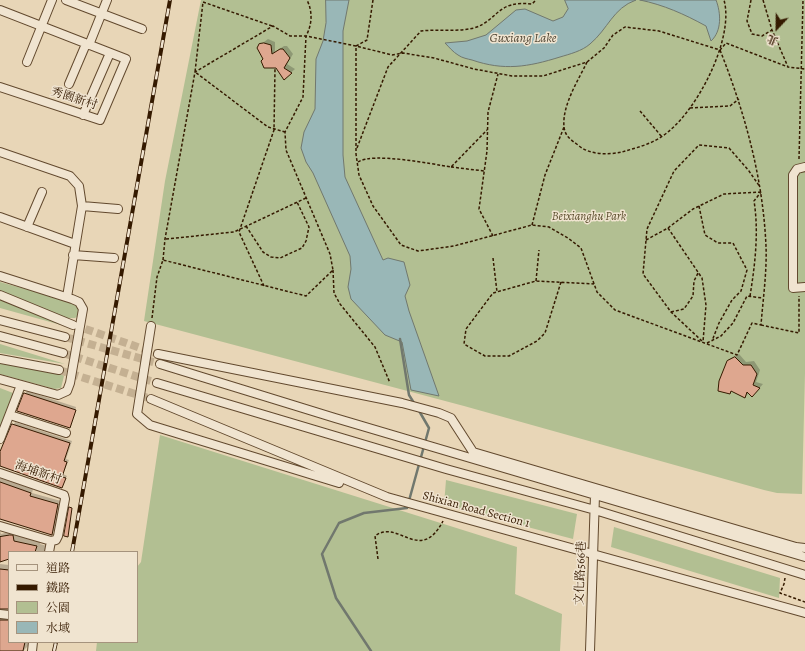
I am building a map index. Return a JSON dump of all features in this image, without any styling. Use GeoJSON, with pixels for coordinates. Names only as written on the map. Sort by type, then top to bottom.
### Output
{"type":"FeatureCollection","features":[{"type":"Feature","properties":{"kind":"street"},"geometry":{"type":"LineString","coordinates":[[27,62],[52,0]]}},
{"type":"Feature","properties":{"kind":"street"},"geometry":{"type":"LineString","coordinates":[[66,0],[142,29]]}},
{"type":"Feature","properties":{"kind":"street"},"geometry":{"type":"LineString","coordinates":[[68,84],[107,0]]}},
{"type":"Feature","properties":{"kind":"street"},"geometry":{"type":"LineString","coordinates":[[0,10],[110,53],[83,115]]}},
{"type":"Feature","properties":{"kind":"street","name":"秀園新村"},"geometry":{"type":"LineString","coordinates":[[0,87],[100,120],[126,59],[110,53]]}},
{"type":"Feature","properties":{"kind":"street"},"geometry":{"type":"LineString","coordinates":[[0,152],[70,176],[79,186],[82,206],[67,297]]}},
{"type":"Feature","properties":{"kind":"street"},"geometry":{"type":"LineString","coordinates":[[801,168],[793,175],[792,288],[802,288]]}},
{"type":"Feature","properties":{"kind":"street"},"geometry":{"type":"LineString","coordinates":[[26,227],[42,192]]}},
{"type":"Feature","properties":{"kind":"street"},"geometry":{"type":"LineString","coordinates":[[82,206],[118,209]]}},
{"type":"Feature","properties":{"kind":"street"},"geometry":{"type":"LineString","coordinates":[[0,217],[75,244]]}},
{"type":"Feature","properties":{"kind":"street"},"geometry":{"type":"LineString","coordinates":[[73,255],[114,258]]}},
{"type":"Feature","properties":{"kind":"street"},"geometry":{"type":"LineString","coordinates":[[0,276],[67,297],[79,302],[83,308],[70,383],[67,391],[58,395],[0,379]]}},
{"type":"Feature","properties":{"kind":"street"},"geometry":{"type":"LineString","coordinates":[[0,295],[73,325]]}},
{"type":"Feature","properties":{"kind":"street"},"geometry":{"type":"LineString","coordinates":[[0,320],[65,338]]}},
{"type":"Feature","properties":{"kind":"street"},"geometry":{"type":"LineString","coordinates":[[151,326],[136,414],[150,426],[378,494]]}},
{"type":"Feature","properties":{"kind":"street"},"geometry":{"type":"LineString","coordinates":[[0,336],[63,353]]}},
{"type":"Feature","properties":{"kind":"street"},"geometry":{"type":"LineString","coordinates":[[158,354],[402,403],[439,413],[451,418],[473,452],[796,547],[805,548]]}},
{"type":"Feature","properties":{"kind":"street"},"geometry":{"type":"LineString","coordinates":[[0,359],[59,370]]}},
{"type":"Feature","properties":{"kind":"street"},"geometry":{"type":"LineString","coordinates":[[160,364],[395,436],[805,557]]}},
{"type":"Feature","properties":{"kind":"street"},"geometry":{"type":"LineString","coordinates":[[157,382],[446,469],[594,510],[805,575]]}},
{"type":"Feature","properties":{"kind":"street"},"geometry":{"type":"LineString","coordinates":[[0,439],[21,385]]}},
{"type":"Feature","properties":{"kind":"street","name":"Shixian Road Section 1"},"geometry":{"type":"LineString","coordinates":[[151,399],[387,497],[805,613]]}},
{"type":"Feature","properties":{"kind":"street"},"geometry":{"type":"LineString","coordinates":[[10,415],[66,433]]}},
{"type":"Feature","properties":{"kind":"street","name":"海埔新村"},"geometry":{"type":"LineString","coordinates":[[0,473],[64,495],[65,499],[58,536],[56,540],[51,540]]}},
{"type":"Feature","properties":{"kind":"street","name":"文化路566巷"},"geometry":{"type":"LineString","coordinates":[[590,651],[595,495]]}},
{"type":"Feature","properties":{"kind":"street"},"geometry":{"type":"LineString","coordinates":[[0,526],[51,540],[49,551]]}},
{"type":"Feature","properties":{"kind":"path"},"geometry":{"type":"LineString","coordinates":[[308,0],[310,6],[311,27],[306,36],[302,97],[285,132],[286,150],[330,254],[333,270],[334,293],[340,304],[375,347],[390,383]]}},
{"type":"Feature","properties":{"kind":"path"},"geometry":{"type":"LineString","coordinates":[[356,46],[367,40],[373,0]]}},
{"type":"Feature","properties":{"kind":"path"},"geometry":{"type":"LineString","coordinates":[[356,149],[388,67],[421,31],[474,28],[485,23],[497,11],[512,4],[532,4],[536,0]]}},
{"type":"Feature","properties":{"kind":"path"},"geometry":{"type":"LineString","coordinates":[[587,62],[565,112],[564,127],[566,136],[582,149],[612,154],[644,146],[662,137],[690,108],[709,77],[720,50],[726,28],[727,10],[724,0]]}},
{"type":"Feature","properties":{"kind":"path"},"geometry":{"type":"LineString","coordinates":[[751,0],[747,21],[752,34],[762,36],[772,30]]}},
{"type":"Feature","properties":{"kind":"path"},"geometry":{"type":"LineString","coordinates":[[763,0],[772,30],[788,67]]}},
{"type":"Feature","properties":{"kind":"path"},"geometry":{"type":"LineString","coordinates":[[801,168],[800,123],[803,0]]}},
{"type":"Feature","properties":{"kind":"path"},"geometry":{"type":"LineString","coordinates":[[151,326],[157,277],[164,260],[165,239],[195,72],[203,2],[273,26],[290,36],[313,36],[392,55],[401,53],[434,58],[512,76],[544,76],[587,62],[604,48],[613,35],[626,27],[659,31],[720,50]]}},
{"type":"Feature","properties":{"kind":"path"},"geometry":{"type":"LineString","coordinates":[[195,72],[273,26]]}},
{"type":"Feature","properties":{"kind":"path"},"geometry":{"type":"LineString","coordinates":[[720,50],[726,43],[788,67],[805,69]]}},
{"type":"Feature","properties":{"kind":"path"},"geometry":{"type":"LineString","coordinates":[[356,46],[357,163],[360,175],[373,206],[401,245],[418,252],[454,246],[532,225],[549,227],[568,238],[581,248],[597,292],[615,310],[703,342]]}},
{"type":"Feature","properties":{"kind":"path"},"geometry":{"type":"LineString","coordinates":[[720,50],[739,99],[761,188],[766,247],[761,325]]}},
{"type":"Feature","properties":{"kind":"path"},"geometry":{"type":"LineString","coordinates":[[264,286],[239,232],[274,130],[275,68]]}},
{"type":"Feature","properties":{"kind":"path"},"geometry":{"type":"LineString","coordinates":[[195,72],[268,127],[285,132]]}},
{"type":"Feature","properties":{"kind":"path"},"geometry":{"type":"LineString","coordinates":[[493,236],[479,209],[487,151],[488,112],[498,74]]}},
{"type":"Feature","properties":{"kind":"path"},"geometry":{"type":"LineString","coordinates":[[690,108],[730,106],[739,99]]}},
{"type":"Feature","properties":{"kind":"path"},"geometry":{"type":"LineString","coordinates":[[640,111],[662,137]]}},
{"type":"Feature","properties":{"kind":"path"},"geometry":{"type":"LineString","coordinates":[[800,123],[805,123]]}},
{"type":"Feature","properties":{"kind":"path"},"geometry":{"type":"LineString","coordinates":[[532,225],[545,175],[564,127]]}},
{"type":"Feature","properties":{"kind":"path"},"geometry":{"type":"LineString","coordinates":[[451,167],[487,130]]}},
{"type":"Feature","properties":{"kind":"path"},"geometry":{"type":"LineString","coordinates":[[761,188],[749,171],[729,148],[699,145],[674,171],[647,229],[643,274],[670,312],[703,342],[737,355],[752,324],[799,333],[802,288]]}},
{"type":"Feature","properties":{"kind":"path"},"geometry":{"type":"LineString","coordinates":[[357,163],[363,159],[378,158],[484,171]]}},
{"type":"Feature","properties":{"kind":"path"},"geometry":{"type":"LineString","coordinates":[[646,240],[668,228],[699,206],[724,194],[761,192]]}},
{"type":"Feature","properties":{"kind":"path"},"geometry":{"type":"LineString","coordinates":[[750,296],[755,266],[756,216],[754,201],[761,192]]}},
{"type":"Feature","properties":{"kind":"path"},"geometry":{"type":"LineString","coordinates":[[165,239],[234,232],[306,198]]}},
{"type":"Feature","properties":{"kind":"path"},"geometry":{"type":"LineString","coordinates":[[246,226],[263,252],[271,257],[280,258],[302,248],[306,240],[309,227],[297,202]]}},
{"type":"Feature","properties":{"kind":"path"},"geometry":{"type":"LineString","coordinates":[[699,206],[705,235],[718,243],[733,243],[747,270],[741,291],[732,300],[719,323],[712,340]]}},
{"type":"Feature","properties":{"kind":"path"},"geometry":{"type":"LineString","coordinates":[[668,228],[702,278],[706,305],[703,342]]}},
{"type":"Feature","properties":{"kind":"path"},"geometry":{"type":"LineString","coordinates":[[536,281],[539,250]]}},
{"type":"Feature","properties":{"kind":"path"},"geometry":{"type":"LineString","coordinates":[[494,258],[497,292]]}},
{"type":"Feature","properties":{"kind":"path"},"geometry":{"type":"LineString","coordinates":[[164,260],[306,296],[333,270]]}},
{"type":"Feature","properties":{"kind":"path"},"geometry":{"type":"LineString","coordinates":[[670,312],[684,309],[693,296],[694,281],[698,273]]}},
{"type":"Feature","properties":{"kind":"path"},"geometry":{"type":"LineString","coordinates":[[561,282],[545,333],[537,341],[509,356],[485,356],[464,344],[466,329],[493,293],[536,281],[561,282],[594,284]]}},
{"type":"Feature","properties":{"kind":"path"},"geometry":{"type":"LineString","coordinates":[[706,344],[721,336],[732,323],[747,296],[763,298]]}},
{"type":"Feature","properties":{"kind":"path"},"geometry":{"type":"LineString","coordinates":[[378,559],[374,540],[375,536],[382,530],[391,531],[408,539],[424,540],[436,534],[447,514]]}},
{"type":"Feature","properties":{"kind":"path"},"geometry":{"type":"LineString","coordinates":[[784,576],[784,584],[780,592],[805,602]]}},
{"type":"Feature","properties":{"kind":"green space","name":"Beixianghu Park"},"geometry":{"type":"Polygon","coordinates":[[[201,0],[805,0],[805,373],[802,494],[777,493],[764,490],[464,406],[144,321],[165,181],[201,0]]]}},
{"type":"Feature","properties":{"kind":"green space"},"geometry":{"type":"Polygon","coordinates":[[[0,282],[72,302],[79,309],[79,315],[75,318],[66,318],[0,291],[0,282]]]}},
{"type":"Feature","properties":{"kind":"green space"},"geometry":{"type":"Polygon","coordinates":[[[0,299],[72,328],[0,308],[0,299]]]}},
{"type":"Feature","properties":{"kind":"green space"},"geometry":{"type":"Polygon","coordinates":[[[0,344],[65,364],[0,353],[0,344]]]}},
{"type":"Feature","properties":{"kind":"green space"},"geometry":{"type":"Polygon","coordinates":[[[0,362],[59,372],[64,376],[61,388],[55,389],[0,374],[0,362]]]}},
{"type":"Feature","properties":{"kind":"green space"},"geometry":{"type":"Polygon","coordinates":[[[0,388],[13,393],[0,428],[0,388]]]}},
{"type":"Feature","properties":{"kind":"green space"},"geometry":{"type":"Polygon","coordinates":[[[160,435],[517,547],[515,594],[562,614],[560,651],[96,651],[97,643],[138,643],[138,566],[141,562],[160,435]]]}},
{"type":"Feature","properties":{"kind":"green space"},"geometry":{"type":"Polygon","coordinates":[[[446,480],[577,514],[573,539],[444,505],[446,480]]]}},
{"type":"Feature","properties":{"kind":"green space"},"geometry":{"type":"Polygon","coordinates":[[[614,527],[780,578],[779,598],[611,547],[614,527]]]}},
{"type":"Feature","properties":{"kind":"water"},"geometry":{"type":"Polygon","coordinates":[[[326,0],[349,0],[343,31],[343,155],[345,177],[383,260],[388,258],[404,262],[410,285],[405,296],[439,396],[411,390],[402,342],[385,335],[351,299],[348,287],[351,269],[350,256],[313,173],[306,162],[301,148],[304,132],[315,109],[316,59],[323,41],[326,23],[326,0]]]}},
{"type":"Feature","properties":{"kind":"water","name":"Guxiang Lake"},"geometry":{"type":"Polygon","coordinates":[[[565,0],[636,0],[616,13],[596,38],[587,46],[572,53],[537,63],[505,67],[495,66],[460,56],[445,43],[467,41],[486,35],[516,10],[525,9],[553,21],[563,17],[568,9],[565,0]]]}},
{"type":"Feature","properties":{"kind":"water"},"geometry":{"type":"Polygon","coordinates":[[[640,0],[716,0],[720,22],[715,37],[711,41],[706,26],[674,10],[640,0]]]}},
{"type":"Feature","properties":{"kind":"building"},"geometry":{"type":"Polygon","coordinates":[[[264,43],[271,45],[272,54],[280,49],[283,49],[290,58],[284,68],[292,73],[284,80],[276,68],[264,68],[261,61],[263,59],[257,48],[259,44],[264,43]]]}},
{"type":"Feature","properties":{"kind":"building"},"geometry":{"type":"Polygon","coordinates":[[[735,357],[743,365],[751,365],[757,374],[753,385],[760,388],[752,397],[747,392],[745,398],[731,391],[730,394],[718,391],[719,381],[727,361],[735,357]]]}},
{"type":"Feature","properties":{"kind":"building"},"geometry":{"type":"Polygon","coordinates":[[[24,393],[76,410],[70,428],[17,411],[24,393]]]}},
{"type":"Feature","properties":{"kind":"building"},"geometry":{"type":"Polygon","coordinates":[[[12,424],[70,443],[64,461],[67,462],[62,477],[66,478],[62,488],[0,466],[0,452],[12,424]]]}},
{"type":"Feature","properties":{"kind":"building"},"geometry":{"type":"Polygon","coordinates":[[[0,482],[31,493],[30,496],[58,504],[52,535],[0,519],[0,482]]]}},
{"type":"Feature","properties":{"kind":"building"},"geometry":{"type":"Polygon","coordinates":[[[69,507],[72,508],[68,537],[64,536],[69,507]]]}},
{"type":"Feature","properties":{"kind":"building"},"geometry":{"type":"Polygon","coordinates":[[[13,535],[14,541],[37,546],[35,551],[8,551],[8,559],[0,562],[0,537],[13,535]]]}},
{"type":"Feature","properties":{"kind":"building"},"geometry":{"type":"Polygon","coordinates":[[[0,569],[8,570],[8,609],[0,609],[0,569]]]}},
{"type":"Feature","properties":{"kind":"building"},"geometry":{"type":"Polygon","coordinates":[[[0,620],[8,620],[8,643],[25,643],[23,651],[0,651],[0,620]]]}},
{"type":"Feature","properties":{"kind":"waterway"},"geometry":{"type":"LineString","coordinates":[[400,339],[409,395],[414,403]]}},
{"type":"Feature","properties":{"kind":"waterway"},"geometry":{"type":"LineString","coordinates":[[371,651],[336,598],[322,554],[339,523],[364,513],[407,508],[429,428],[418,409]]}},
{"type":"Feature","properties":{"kind":"tunnel"},"geometry":{"type":"LineString","coordinates":[[74,325],[158,354]]}},
{"type":"Feature","properties":{"kind":"tunnel"},"geometry":{"type":"LineString","coordinates":[[65,337],[160,364]]}},
{"type":"Feature","properties":{"kind":"tunnel"},"geometry":{"type":"LineString","coordinates":[[63,353],[157,383]]}},
{"type":"Feature","properties":{"kind":"tunnel"},"geometry":{"type":"LineString","coordinates":[[59,370],[151,399]]}},
{"type":"Feature","properties":{"kind":"railway"},"geometry":{"type":"LineString","coordinates":[[72,551],[170,0]]}},
{"type":"Feature","properties":{"kind":"railway"},"geometry":{"type":"LineString","coordinates":[[54,651],[56,643]]}}]}
